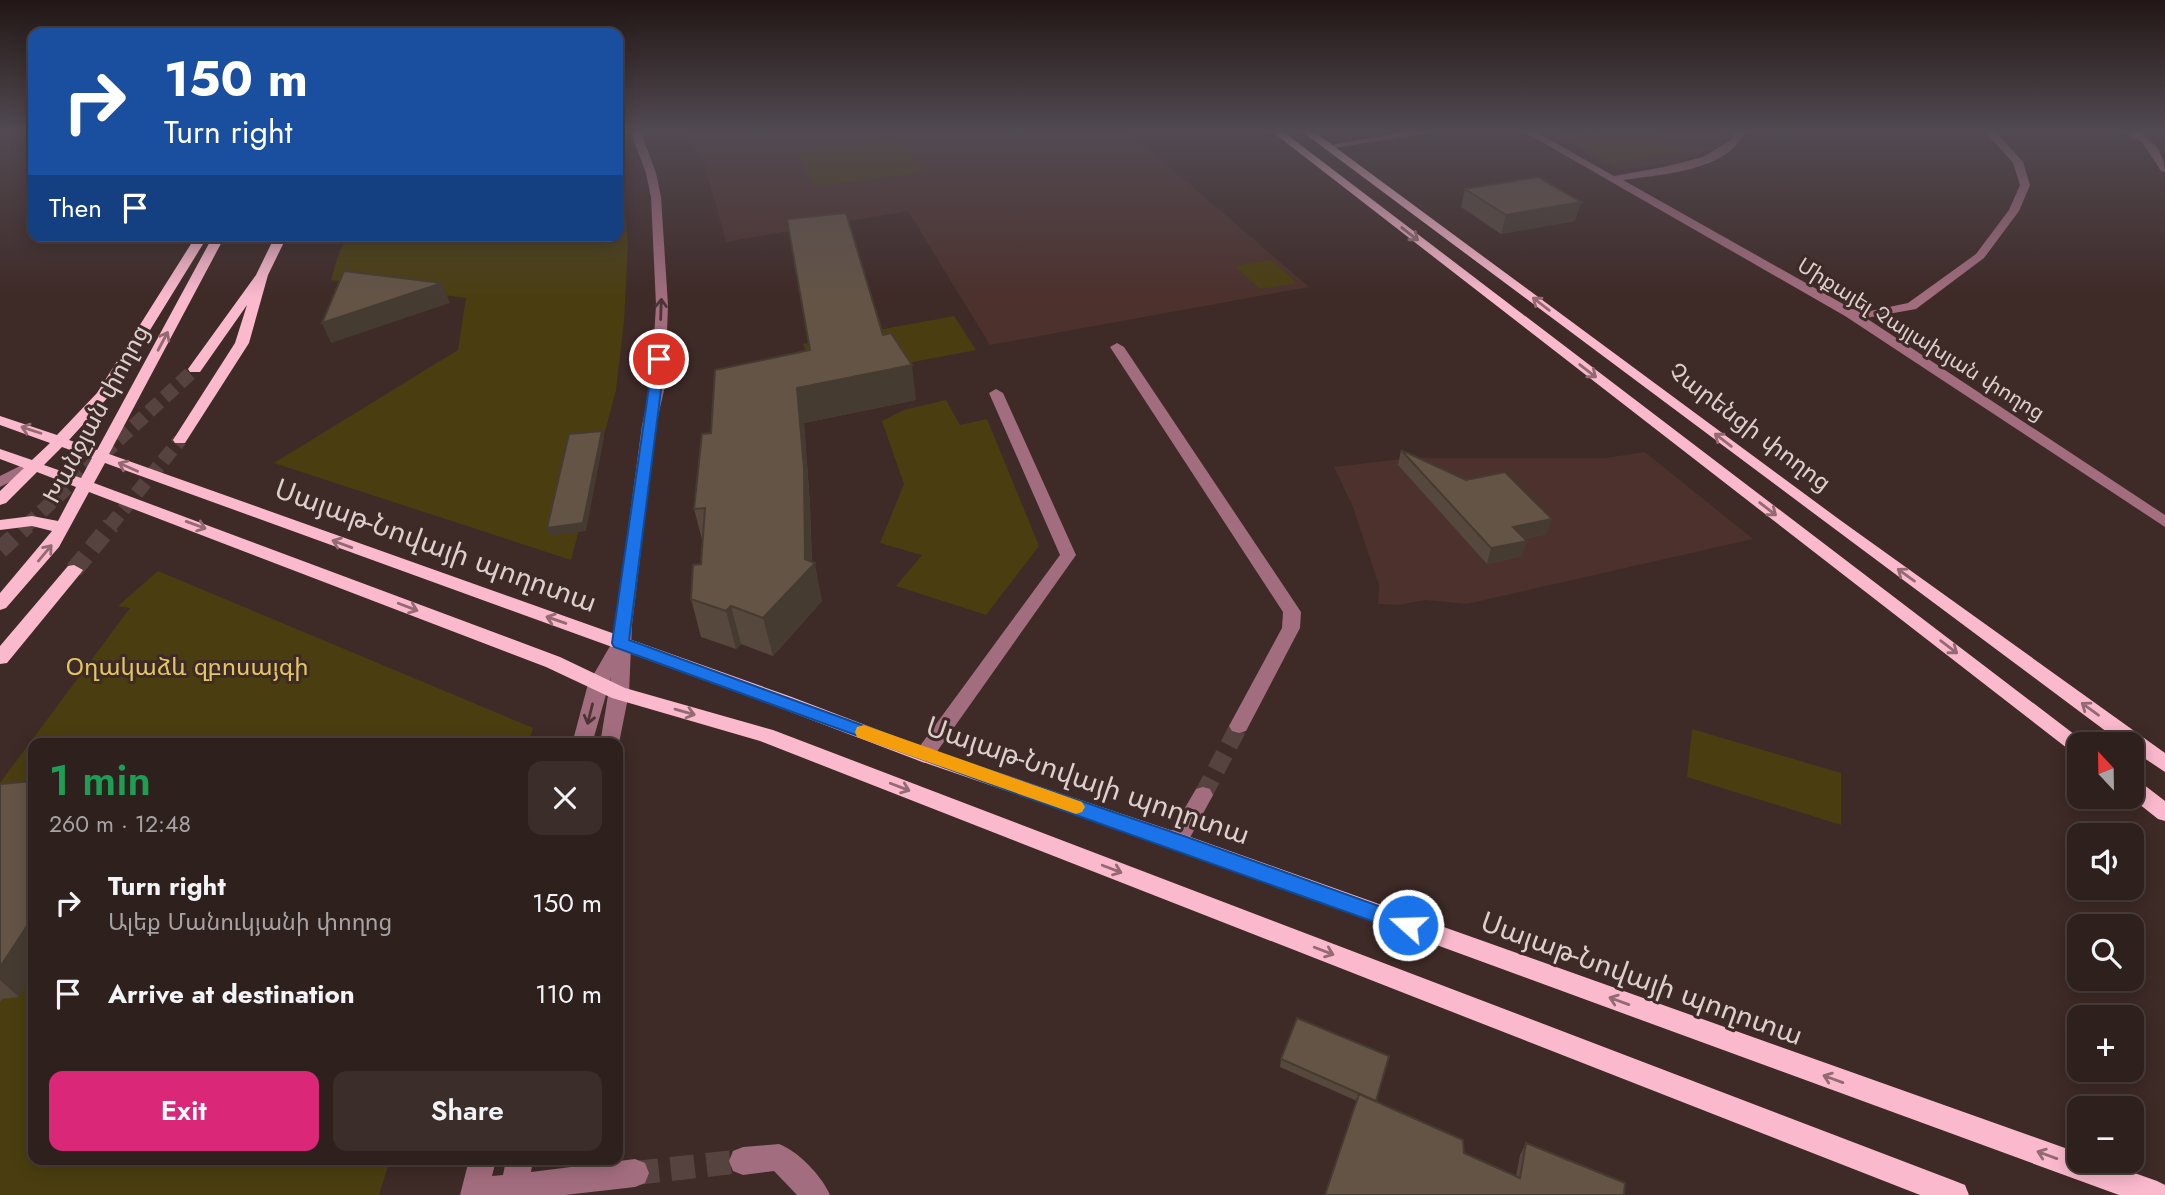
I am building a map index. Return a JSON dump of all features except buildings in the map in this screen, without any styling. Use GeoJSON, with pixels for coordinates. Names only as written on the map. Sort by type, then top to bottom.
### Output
{"type":"FeatureCollection","features":[{"type":"Feature","properties":{"kind":"main road"},"geometry":{"type":"LineString","coordinates":[[1348,186],[2067,738]]}},
{"type":"Feature","properties":{"kind":"main road","name":"Չարենցի փողոց"},"geometry":{"type":"LineString","coordinates":[[1382,186],[1824,515],[2165,764]]}},
{"type":"Feature","properties":{"kind":"main road","name":"Խանջյան փողոց"},"geometry":{"type":"LineString","coordinates":[[0,500],[103,395],[198,242]]}},
{"type":"Feature","properties":{"kind":"main road","name":"Խանջյան փողոց"},"geometry":{"type":"LineString","coordinates":[[0,604],[61,530],[216,242]]}},
{"type":"Feature","properties":{"kind":"main road"},"geometry":{"type":"LineString","coordinates":[[180,440],[242,342],[262,275],[278,242]]}},
{"type":"Feature","properties":{"kind":"main road"},"geometry":{"type":"LineString","coordinates":[[195,369],[262,275]]}},
{"type":"Feature","properties":{"kind":"main road","name":"Սայաթ-Նովայի պողոտա"},"geometry":{"type":"LineString","coordinates":[[0,420],[924,755],[1177,841],[2157,1195]]}},
{"type":"Feature","properties":{"kind":"main road"},"geometry":{"type":"LineString","coordinates":[[0,454],[34,464],[85,486],[202,527],[553,662],[620,693],[766,735],[1955,1195]]}},
{"type":"Feature","properties":{"kind":"main road"},"geometry":{"type":"LineString","coordinates":[[0,525],[39,521],[55,524],[61,530]]}},
{"type":"Feature","properties":{"kind":"main road"},"geometry":{"type":"LineString","coordinates":[[0,658],[74,570]]}},
{"type":"Feature","properties":{"kind":"main road"},"geometry":{"type":"LineString","coordinates":[[2144,796],[2165,813]]}},
{"type":"Feature","properties":{"kind":"street"},"geometry":{"type":"LineString","coordinates":[[611,738],[620,693],[620,643],[649,425],[657,386],[662,306],[654,186]]}},
{"type":"Feature","properties":{"kind":"street","name":"Միքայել Չայլախյան փողոց"},"geometry":{"type":"LineString","coordinates":[[1624,186],[1849,313],[2165,522]]}},
{"type":"Feature","properties":{"kind":"street"},"geometry":{"type":"LineString","coordinates":[[1849,313],[1870,315],[1912,306],[1980,256],[2014,211],[2025,186]]}},
{"type":"Feature","properties":{"kind":"street"},"geometry":{"type":"LineString","coordinates":[[1116,347],[1292,612],[1291,628],[1240,726]]}},
{"type":"Feature","properties":{"kind":"street"},"geometry":{"type":"LineString","coordinates":[[924,755],[1068,555],[996,393]]}},
{"type":"Feature","properties":{"kind":"street"},"geometry":{"type":"LineString","coordinates":[[0,482],[34,464]]}},
{"type":"Feature","properties":{"kind":"street"},"geometry":{"type":"LineString","coordinates":[[584,738],[597,684],[620,643]]}},
{"type":"Feature","properties":{"kind":"street"},"geometry":{"type":"LineString","coordinates":[[1177,841],[1203,795]]}},
{"type":"Feature","properties":{"kind":"street"},"geometry":{"type":"LineString","coordinates":[[743,1161],[779,1157],[816,1195]]}},
{"type":"Feature","properties":{"kind":"street"},"geometry":{"type":"LineString","coordinates":[[482,1165],[475,1193],[512,1192],[635,1173]]}},
{"type":"Feature","properties":{"kind":"street"},"geometry":{"type":"LineString","coordinates":[[512,1192],[519,1165]]}},
{"type":"Feature","properties":{"kind":"shaded area"},"geometry":{"type":"Polygon","coordinates":[[[711,186],[1192,186],[1309,287],[990,345],[908,211],[726,242],[711,186]]]}},
{"type":"Feature","properties":{"kind":"shaded area"},"geometry":{"type":"Polygon","coordinates":[[[1645,452],[1753,539],[1467,604],[1425,600],[1399,605],[1378,604],[1379,585],[1353,507],[1334,467],[1409,458],[1605,458],[1645,452]]]}},
{"type":"Feature","properties":{"kind":"green space"},"geometry":{"type":"Polygon","coordinates":[[[623,194],[628,244],[624,322],[616,390],[571,560],[274,463],[458,350],[466,298],[331,280],[345,242],[623,242],[623,194]]]}},
{"type":"Feature","properties":{"kind":"green space"},"geometry":{"type":"Polygon","coordinates":[[[1271,260],[1297,283],[1260,289],[1235,266],[1271,260]]]}},
{"type":"Feature","properties":{"kind":"green space"},"geometry":{"type":"Polygon","coordinates":[[[954,316],[976,350],[818,380],[803,344],[954,316]]]}},
{"type":"Feature","properties":{"kind":"green space"},"geometry":{"type":"Polygon","coordinates":[[[946,400],[960,425],[987,419],[1039,546],[986,615],[896,586],[922,555],[880,543],[904,484],[882,421],[904,410],[946,400]]]}},
{"type":"Feature","properties":{"kind":"green space","name":"Օղակաձև զբոսայգի"},"geometry":{"type":"Polygon","coordinates":[[[158,571],[533,728],[530,738],[33,738],[130,608],[118,606],[158,571]]]}},
{"type":"Feature","properties":{"kind":"green space"},"geometry":{"type":"Polygon","coordinates":[[[1692,729],[1841,773],[1841,825],[1687,777],[1692,729]]]}},
{"type":"Feature","properties":{"kind":"green space","name":"Օղակաձև զբոսայգի"},"geometry":{"type":"Polygon","coordinates":[[[28,745],[28,1165],[388,1165],[379,1195],[0,1195],[0,783],[28,745]]]}},
{"type":"Feature","properties":{"kind":"tunnel"},"geometry":{"type":"LineString","coordinates":[[26,526],[195,369]]}},
{"type":"Feature","properties":{"kind":"tunnel"},"geometry":{"type":"LineString","coordinates":[[110,526],[180,440]]}},
{"type":"Feature","properties":{"kind":"tunnel"},"geometry":{"type":"LineString","coordinates":[[0,550],[27,525]]}},
{"type":"Feature","properties":{"kind":"tunnel"},"geometry":{"type":"LineString","coordinates":[[74,570],[111,525]]}},
{"type":"Feature","properties":{"kind":"tunnel"},"geometry":{"type":"LineString","coordinates":[[1203,795],[1239,726]]}},
{"type":"Feature","properties":{"kind":"tunnel"},"geometry":{"type":"LineString","coordinates":[[635,1173],[743,1161]]}},
{"type":"Feature","properties":{"kind":"slow traffic"},"geometry":{"type":"LineString","coordinates":[[864,732],[1076,807]]}},
{"type":"Feature","properties":{"kind":"route"},"geometry":{"type":"LineString","coordinates":[[659,359],[620,643],[924,755],[1177,841],[1408,925]]}}]}
